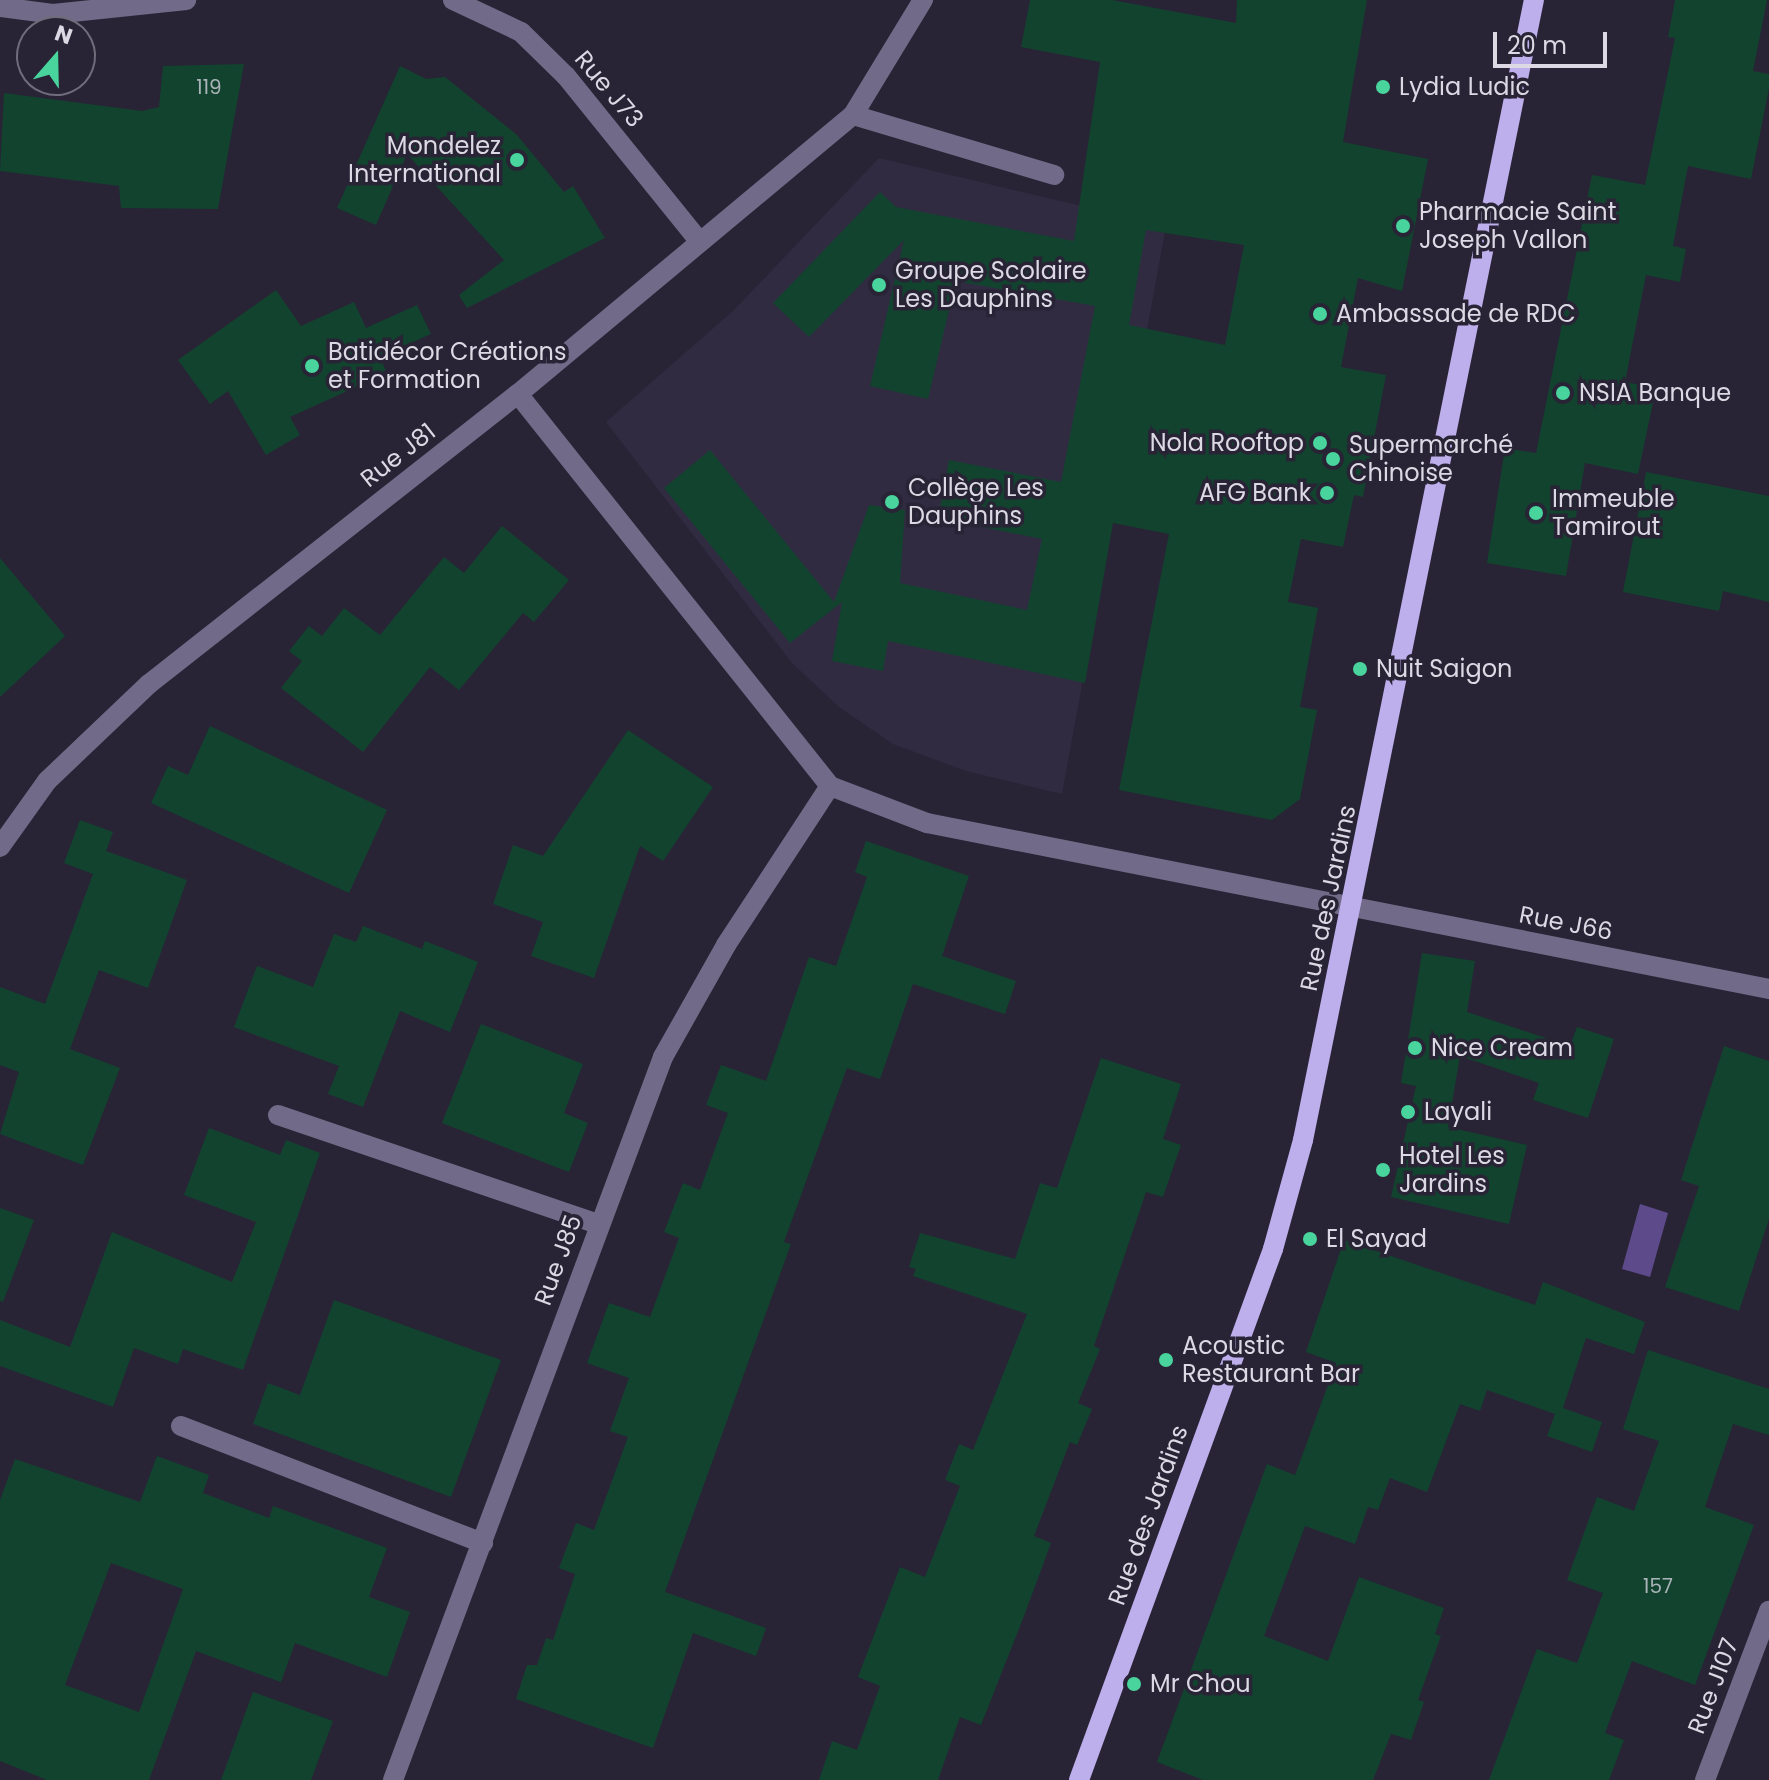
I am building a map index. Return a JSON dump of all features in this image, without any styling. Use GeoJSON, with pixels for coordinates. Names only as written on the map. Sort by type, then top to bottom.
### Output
{"type":"FeatureCollection","features":[{"type":"Feature","properties":{"kind":"main road","name":"Rue des Jardins"},"geometry":{"type":"LineString","coordinates":[[1079,1780],[1273,1249],[1303,1140],[1353,908],[1534,0]]}},
{"type":"Feature","properties":{"kind":"street"},"geometry":{"type":"LineString","coordinates":[[0,7],[53,14],[186,0]]}},
{"type":"Feature","properties":{"kind":"street","name":"Rue J73"},"geometry":{"type":"LineString","coordinates":[[453,0],[521,32],[566,76],[700,242]]}},
{"type":"Feature","properties":{"kind":"street","name":"Rue J81"},"geometry":{"type":"LineString","coordinates":[[0,847],[47,781],[149,684],[518,394],[853,115],[923,0]]}},
{"type":"Feature","properties":{"kind":"street"},"geometry":{"type":"LineString","coordinates":[[853,115],[1054,175]]}},
{"type":"Feature","properties":{"kind":"street"},"geometry":{"type":"LineString","coordinates":[[518,394],[830,786]]}},
{"type":"Feature","properties":{"kind":"street","name":"Rue J66"},"geometry":{"type":"LineString","coordinates":[[830,786],[927,823],[1769,989]]}},
{"type":"Feature","properties":{"kind":"street","name":"Rue J85"},"geometry":{"type":"LineString","coordinates":[[393,1780],[483,1543],[598,1224],[663,1057],[726,945],[830,786]]}},
{"type":"Feature","properties":{"kind":"street"},"geometry":{"type":"LineString","coordinates":[[278,1115],[598,1224]]}},
{"type":"Feature","properties":{"kind":"street"},"geometry":{"type":"LineString","coordinates":[[181,1426],[483,1543]]}},
{"type":"Feature","properties":{"kind":"street","name":"Rue J107"},"geometry":{"type":"LineString","coordinates":[[1705,1780],[1769,1611]]}},
{"type":"Feature","properties":{"kind":"shaded area","name":"Collège Les Dauphins"},"geometry":{"type":"Polygon","coordinates":[[[879,158],[1166,226],[1062,794],[966,771],[893,744],[839,707],[792,663],[606,422],[734,310],[879,158]]]}},
{"type":"Feature","properties":{"kind":"shaded area"},"geometry":{"type":"Polygon","coordinates":[[[1640,1204],[1668,1213],[1650,1277],[1622,1269],[1640,1204]]]}},
{"type":"Feature","properties":{"kind":"building"},"geometry":{"type":"Polygon","coordinates":[[[1030,0],[1112,0],[1236,23],[1237,0],[1367,0],[1343,142],[1428,159],[1402,291],[1358,278],[1341,367],[1386,375],[1363,497],[1354,495],[1343,547],[1301,539],[1288,602],[1318,608],[1300,707],[1317,710],[1300,799],[1272,820],[1119,790],[1169,534],[1113,523],[1085,683],[888,641],[883,671],[832,661],[842,602],[790,643],[664,488],[710,450],[834,602],[869,505],[905,510],[900,583],[1027,610],[1042,539],[938,518],[949,460],[1061,482],[1095,306],[956,281],[928,399],[870,386],[904,240],[809,337],[773,303],[880,192],[896,207],[1074,241],[1100,62],[1021,47],[1030,0]],[[1146,230],[1129,325],[1225,345],[1244,245],[1146,230]]]}},
{"type":"Feature","properties":{"kind":"building"},"geometry":{"type":"Polygon","coordinates":[[[1675,0],[1767,0],[1753,71],[1769,74],[1769,88],[1751,179],[1688,166],[1673,246],[1686,249],[1680,282],[1646,275],[1625,382],[1656,388],[1638,474],[1585,463],[1566,576],[1487,563],[1505,448],[1536,453],[1592,175],[1645,185],[1675,38],[1668,37],[1675,0]]]}},
{"type":"Feature","properties":{"kind":"building"},"geometry":{"type":"Polygon","coordinates":[[[244,64],[218,209],[121,208],[119,186],[0,171],[4,93],[142,111],[159,107],[163,66],[244,64]]]}},
{"type":"Feature","properties":{"kind":"building"},"geometry":{"type":"Polygon","coordinates":[[[400,66],[426,79],[445,77],[517,135],[564,192],[573,186],[605,238],[467,308],[459,295],[504,260],[407,154],[376,225],[337,208],[400,66]]]}},
{"type":"Feature","properties":{"kind":"building"},"geometry":{"type":"Polygon","coordinates":[[[276,290],[301,326],[354,302],[366,328],[417,305],[431,334],[380,357],[387,373],[290,417],[300,435],[266,455],[228,391],[210,404],[178,360],[276,290]]]}},
{"type":"Feature","properties":{"kind":"building"},"geometry":{"type":"Polygon","coordinates":[[[1646,472],[1769,496],[1769,602],[1723,591],[1719,611],[1623,592],[1646,472]]]}},
{"type":"Feature","properties":{"kind":"building"},"geometry":{"type":"Polygon","coordinates":[[[502,526],[569,580],[534,622],[523,613],[459,690],[430,667],[363,752],[281,688],[302,661],[289,651],[309,626],[322,636],[344,608],[380,635],[444,557],[464,573],[502,526]]]}},
{"type":"Feature","properties":{"kind":"building"},"geometry":{"type":"Polygon","coordinates":[[[0,558],[65,636],[0,697],[0,558]]]}},
{"type":"Feature","properties":{"kind":"building"},"geometry":{"type":"Polygon","coordinates":[[[210,726],[387,810],[349,893],[151,803],[168,766],[188,775],[210,726]]]}},
{"type":"Feature","properties":{"kind":"building"},"geometry":{"type":"Polygon","coordinates":[[[628,730],[713,787],[663,861],[640,846],[594,978],[531,956],[543,922],[493,904],[513,845],[543,856],[628,730]]]}},
{"type":"Feature","properties":{"kind":"building"},"geometry":{"type":"Polygon","coordinates":[[[80,820],[113,832],[106,851],[187,880],[148,988],[99,970],[70,1049],[120,1068],[83,1165],[0,1134],[19,1072],[0,1065],[0,987],[45,1004],[93,874],[64,863],[80,820]]]}},
{"type":"Feature","properties":{"kind":"building"},"geometry":{"type":"Polygon","coordinates":[[[866,841],[969,876],[942,956],[1016,981],[1005,1014],[913,984],[880,1079],[847,1068],[784,1242],[791,1244],[665,1592],[766,1628],[756,1656],[693,1633],[653,1748],[516,1699],[527,1665],[537,1665],[546,1638],[553,1640],[575,1574],[559,1568],[576,1523],[594,1530],[628,1437],[610,1431],[629,1378],[587,1363],[609,1303],[650,1317],[679,1238],[664,1232],[683,1183],[700,1190],[728,1113],[706,1105],[721,1065],[766,1081],[809,957],[836,966],[867,877],[855,872],[866,841]]]}},
{"type":"Feature","properties":{"kind":"building"},"geometry":{"type":"Polygon","coordinates":[[[363,926],[422,949],[425,941],[478,962],[450,1032],[400,1011],[363,1107],[328,1094],[339,1066],[234,1027],[257,966],[313,987],[334,934],[356,942],[363,926]]]}},
{"type":"Feature","properties":{"kind":"building"},"geometry":{"type":"Polygon","coordinates":[[[1422,953],[1475,961],[1467,1012],[1570,1046],[1577,1027],[1614,1039],[1588,1118],[1533,1100],[1539,1083],[1460,1056],[1448,1127],[1527,1145],[1509,1224],[1391,1197],[1416,1086],[1401,1083],[1422,953]]]}},
{"type":"Feature","properties":{"kind":"building"},"geometry":{"type":"Polygon","coordinates":[[[481,1024],[583,1064],[564,1113],[588,1123],[569,1172],[442,1123],[481,1024]]]}},
{"type":"Feature","properties":{"kind":"building"},"geometry":{"type":"Polygon","coordinates":[[[1724,1046],[1769,1061],[1769,1219],[1739,1311],[1665,1287],[1699,1186],[1681,1180],[1724,1046]]]}},
{"type":"Feature","properties":{"kind":"building"},"geometry":{"type":"Polygon","coordinates":[[[1101,1058],[1181,1084],[1163,1139],[1181,1145],[1163,1197],[1146,1192],[1094,1346],[1100,1349],[1078,1403],[1092,1409],[1077,1445],[1070,1442],[1034,1536],[1051,1543],[1024,1616],[981,1725],[960,1717],[938,1780],[819,1780],[832,1741],[857,1750],[880,1686],[858,1677],[900,1567],[925,1577],[960,1486],[945,1480],[959,1444],[973,1450],[1027,1314],[913,1276],[916,1269],[909,1267],[920,1233],[1015,1259],[1040,1183],[1057,1188],[1101,1058]]]}},
{"type":"Feature","properties":{"kind":"building"},"geometry":{"type":"Polygon","coordinates":[[[209,1128],[280,1155],[286,1140],[320,1153],[243,1370],[183,1349],[178,1364],[134,1348],[113,1407],[0,1366],[0,1320],[70,1347],[112,1232],[232,1282],[256,1222],[184,1195],[209,1128]]]}},
{"type":"Feature","properties":{"kind":"building"},"geometry":{"type":"Polygon","coordinates":[[[0,1208],[34,1220],[3,1302],[0,1301],[0,1208]]]}},
{"type":"Feature","properties":{"kind":"building"},"geometry":{"type":"Polygon","coordinates":[[[1344,1240],[1535,1305],[1543,1282],[1645,1322],[1634,1354],[1586,1338],[1563,1408],[1602,1422],[1592,1452],[1547,1436],[1555,1414],[1487,1390],[1480,1411],[1460,1404],[1427,1492],[1390,1478],[1378,1510],[1368,1507],[1355,1544],[1305,1526],[1264,1636],[1328,1661],[1359,1577],[1444,1608],[1435,1634],[1441,1636],[1418,1700],[1424,1702],[1411,1740],[1391,1734],[1373,1780],[1203,1780],[1157,1762],[1267,1464],[1295,1475],[1336,1363],[1306,1352],[1344,1240]]]}},
{"type":"Feature","properties":{"kind":"building"},"geometry":{"type":"Polygon","coordinates":[[[334,1300],[501,1360],[451,1497],[253,1424],[268,1383],[300,1395],[334,1300]]]}},
{"type":"Feature","properties":{"kind":"building"},"geometry":{"type":"Polygon","coordinates":[[[1648,1350],[1769,1389],[1769,1435],[1733,1424],[1705,1507],[1754,1525],[1695,1685],[1632,1661],[1605,1733],[1624,1740],[1609,1780],[1489,1780],[1537,1649],[1577,1663],[1603,1593],[1567,1580],[1597,1497],[1634,1511],[1659,1441],[1623,1429],[1648,1350]]]}},
{"type":"Feature","properties":{"kind":"building"},"geometry":{"type":"Polygon","coordinates":[[[157,1456],[209,1475],[203,1493],[269,1518],[273,1506],[387,1548],[369,1597],[410,1612],[387,1677],[295,1643],[281,1682],[196,1651],[149,1780],[47,1780],[0,1761],[0,1500],[15,1459],[140,1502],[157,1456]],[[111,1563],[65,1685],[139,1712],[183,1589],[111,1563]]]}},
{"type":"Feature","properties":{"kind":"building"},"geometry":{"type":"Polygon","coordinates":[[[253,1692],[333,1721],[311,1780],[221,1780],[253,1692]]]}},
{"type":"Feature","properties":{"kind":"place","name":"Lydia Ludic"},"geometry":{"type":"Point","coordinates":[1383,87]}},
{"type":"Feature","properties":{"kind":"place","name":"Mondelez International"},"geometry":{"type":"Point","coordinates":[517,160]}},
{"type":"Feature","properties":{"kind":"place","name":"Pharmacie Saint Joseph Vallon"},"geometry":{"type":"Point","coordinates":[1403,226]}},
{"type":"Feature","properties":{"kind":"place","name":"Groupe Scolaire Les Dauphins"},"geometry":{"type":"Point","coordinates":[879,285]}},
{"type":"Feature","properties":{"kind":"place","name":"Ambassade de RDC"},"geometry":{"type":"Point","coordinates":[1320,314]}},
{"type":"Feature","properties":{"kind":"place","name":"Batidécor Créations et Formation"},"geometry":{"type":"Point","coordinates":[312,366]}},
{"type":"Feature","properties":{"kind":"place","name":"NSIA Banque"},"geometry":{"type":"Point","coordinates":[1563,393]}},
{"type":"Feature","properties":{"kind":"place","name":"Nola Rooftop"},"geometry":{"type":"Point","coordinates":[1320,443]}},
{"type":"Feature","properties":{"kind":"place","name":"Supermarché Chinoise"},"geometry":{"type":"Point","coordinates":[1333,459]}},
{"type":"Feature","properties":{"kind":"place","name":"AFG Bank"},"geometry":{"type":"Point","coordinates":[1327,493]}},
{"type":"Feature","properties":{"kind":"place","name":"Collège Les Dauphins"},"geometry":{"type":"Point","coordinates":[892,502]}},
{"type":"Feature","properties":{"kind":"place","name":"Immeuble Tamirout"},"geometry":{"type":"Point","coordinates":[1536,513]}},
{"type":"Feature","properties":{"kind":"place","name":"Nuit Saigon"},"geometry":{"type":"Point","coordinates":[1360,669]}},
{"type":"Feature","properties":{"kind":"place","name":"Nice Cream"},"geometry":{"type":"Point","coordinates":[1415,1048]}},
{"type":"Feature","properties":{"kind":"place","name":"Layali"},"geometry":{"type":"Point","coordinates":[1408,1112]}},
{"type":"Feature","properties":{"kind":"place","name":"Hotel Les Jardins"},"geometry":{"type":"Point","coordinates":[1383,1170]}},
{"type":"Feature","properties":{"kind":"place","name":"El Sayad"},"geometry":{"type":"Point","coordinates":[1310,1239]}},
{"type":"Feature","properties":{"kind":"place","name":"Acoustic Restaurant Bar"},"geometry":{"type":"Point","coordinates":[1166,1360]}},
{"type":"Feature","properties":{"kind":"place","name":"Mr Chou"},"geometry":{"type":"Point","coordinates":[1134,1684]}}]}
